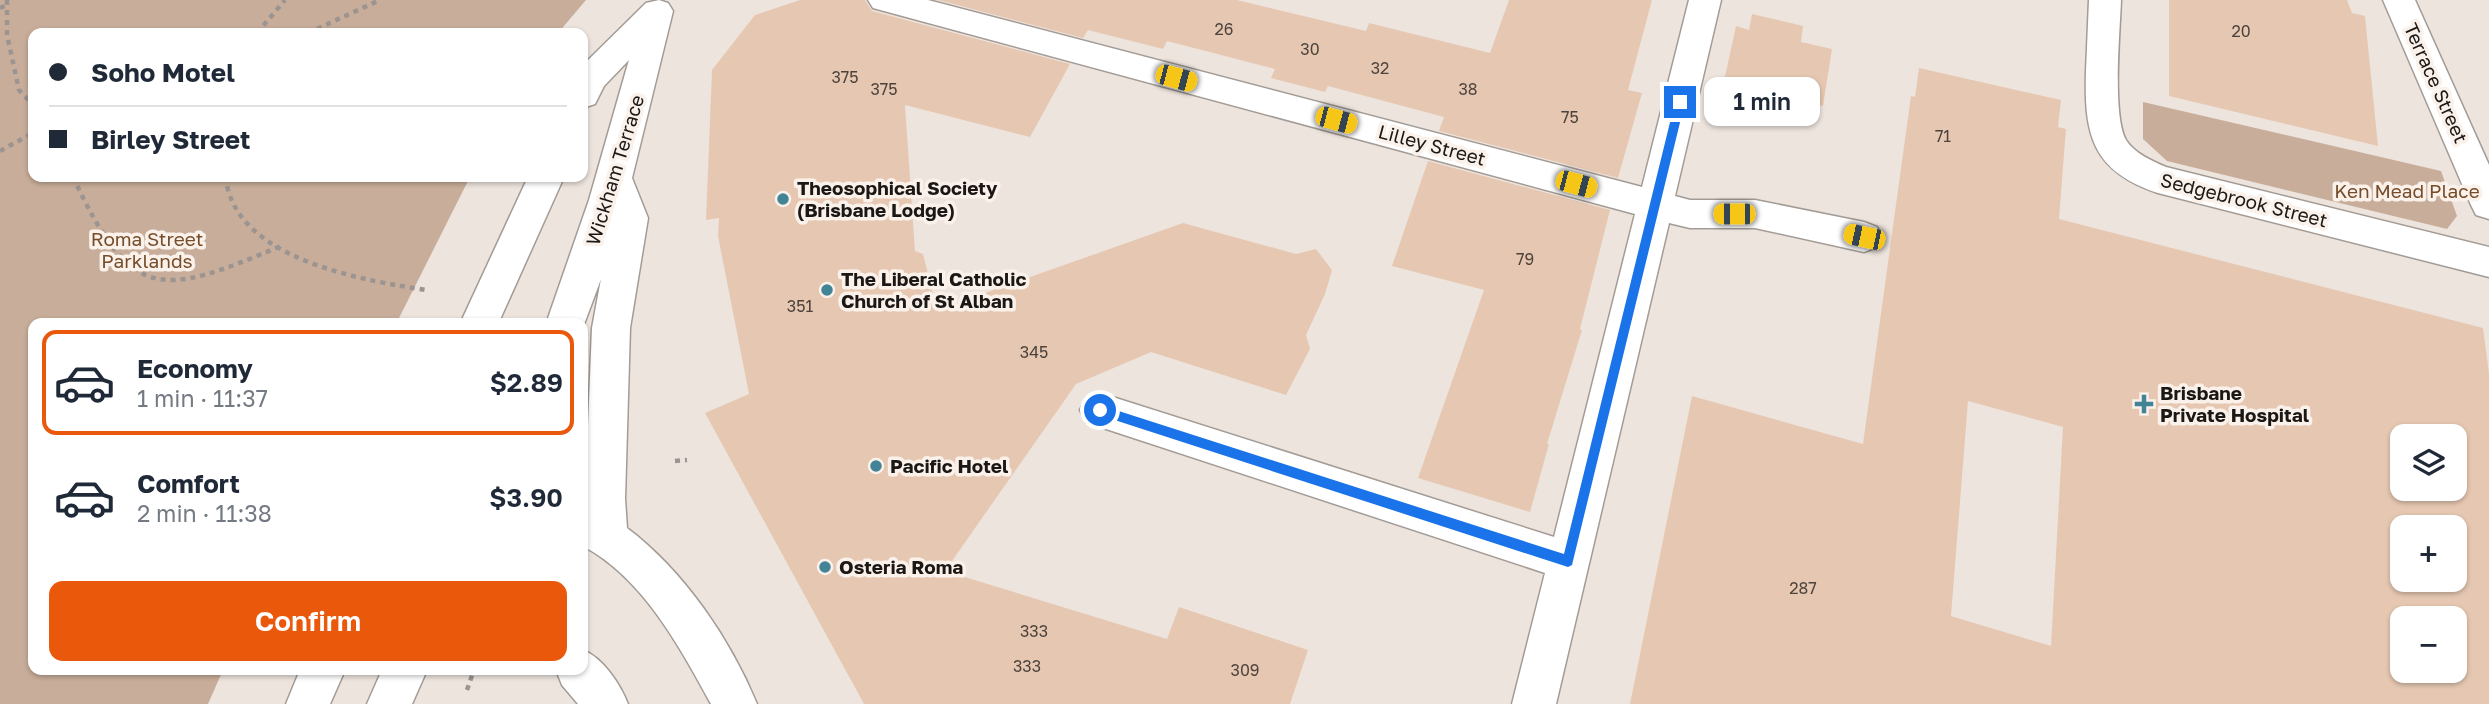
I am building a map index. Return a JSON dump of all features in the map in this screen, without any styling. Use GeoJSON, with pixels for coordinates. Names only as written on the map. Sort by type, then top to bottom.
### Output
{"type":"FeatureCollection","features":[{"type":"Feature","properties":{"kind":"street","name":"Lilley Street"},"geometry":{"type":"LineString","coordinates":[[884,0],[1690,214],[1755,214],[1864,237]]}},
{"type":"Feature","properties":{"kind":"street"},"geometry":{"type":"LineString","coordinates":[[1534,704],[1705,0]]}},
{"type":"Feature","properties":{"kind":"street","name":"Sedgebrook Street"},"geometry":{"type":"LineString","coordinates":[[2105,0],[2103,130],[2115,153],[2128,165],[2158,179],[2489,262]]}},
{"type":"Feature","properties":{"kind":"street","name":"Terrace Street"},"geometry":{"type":"LineString","coordinates":[[2399,0],[2489,205]]}},
{"type":"Feature","properties":{"kind":"street","name":"Wickham Terrace"},"geometry":{"type":"LineString","coordinates":[[588,84],[661,7]]}},
{"type":"Feature","properties":{"kind":"street","name":"Wickham Terrace"},"geometry":{"type":"LineString","coordinates":[[568,318],[614,178],[661,7]]}},
{"type":"Feature","properties":{"kind":"street"},"geometry":{"type":"LineString","coordinates":[[614,178],[630,218],[611,328],[604,499],[595,530],[656,583],[699,640],[735,704]]}},
{"type":"Feature","properties":{"kind":"street"},"geometry":{"type":"LineString","coordinates":[[482,318],[544,182]]}},
{"type":"Feature","properties":{"kind":"street"},"geometry":{"type":"LineString","coordinates":[[1100,410],[1568,561]]}},
{"type":"Feature","properties":{"kind":"street"},"geometry":{"type":"LineString","coordinates":[[308,704],[321,675]]}},
{"type":"Feature","properties":{"kind":"street"},"geometry":{"type":"LineString","coordinates":[[389,704],[403,675]]}},
{"type":"Feature","properties":{"kind":"street"},"geometry":{"type":"LineString","coordinates":[[582,675],[606,704]]}},
{"type":"Feature","properties":{"kind":"path"},"geometry":{"type":"LineString","coordinates":[[261,28],[285,0]]}},
{"type":"Feature","properties":{"kind":"path"},"geometry":{"type":"LineString","coordinates":[[319,28],[380,0]]}},
{"type":"Feature","properties":{"kind":"path"},"geometry":{"type":"LineString","coordinates":[[0,8],[7,3]]}},
{"type":"Feature","properties":{"kind":"path"},"geometry":{"type":"LineString","coordinates":[[7,3],[7,35],[19,90],[28,100]]}},
{"type":"Feature","properties":{"kind":"path"},"geometry":{"type":"LineString","coordinates":[[0,151],[28,135]]}},
{"type":"Feature","properties":{"kind":"path"},"geometry":{"type":"LineString","coordinates":[[75,182],[86,208],[114,253],[139,277],[167,283],[197,279],[281,246]]}},
{"type":"Feature","properties":{"kind":"path"},"geometry":{"type":"LineString","coordinates":[[225,182],[245,220],[281,246],[314,264],[352,275],[426,290]]}},
{"type":"Feature","properties":{"kind":"path"},"geometry":{"type":"LineString","coordinates":[[675,461],[687,460]]}},
{"type":"Feature","properties":{"kind":"path"},"geometry":{"type":"LineString","coordinates":[[467,690],[472,675]]}},
{"type":"Feature","properties":{"kind":"green space","name":"Roma Street Parklands"},"geometry":{"type":"Polygon","coordinates":[[[0,0],[586,0],[562,28],[28,28],[28,182],[467,182],[399,318],[28,318],[28,675],[221,675],[208,704],[0,704],[0,0]]]}},
{"type":"Feature","properties":{"kind":"green space","name":"Ken Mead Place"},"geometry":{"type":"Polygon","coordinates":[[[2143,102],[2441,171],[2457,216],[2447,229],[2167,161],[2143,139],[2143,102]]]}},
{"type":"Feature","properties":{"kind":"building"},"geometry":{"type":"Polygon","coordinates":[[[800,0],[865,0],[872,11],[1070,64],[1030,137],[905,105],[915,251],[923,254],[937,310],[1183,223],[1296,254],[1316,249],[1332,270],[1325,294],[1306,335],[1310,349],[1286,395],[1151,352],[1076,384],[945,571],[1167,639],[1179,607],[1308,650],[1290,704],[864,704],[705,413],[749,394],[718,236],[719,218],[706,220],[712,70],[755,15],[800,0]]]}},
{"type":"Feature","properties":{"kind":"building"},"geometry":{"type":"Polygon","coordinates":[[[938,0],[1237,0],[1366,31],[1369,23],[1490,53],[1509,0],[1652,0],[1628,90],[1642,93],[1618,178],[1439,131],[1444,117],[1328,86],[1325,92],[1271,78],[1275,69],[1167,41],[1163,49],[1088,30],[1083,38],[938,0]]]}},
{"type":"Feature","properties":{"kind":"building"},"geometry":{"type":"Polygon","coordinates":[[[2169,0],[2347,0],[2352,13],[2365,16],[2378,146],[2169,96],[2169,0]]]}},
{"type":"Feature","properties":{"kind":"building"},"geometry":{"type":"Polygon","coordinates":[[[1752,14],[1803,26],[1801,42],[1832,49],[1823,106],[1788,98],[1786,109],[1737,97],[1740,85],[1724,81],[1736,26],[1749,30],[1752,14]]]}},
{"type":"Feature","properties":{"kind":"building","name":"Brisbane Private Hospital"},"geometry":{"type":"Polygon","coordinates":[[[1919,68],[2061,100],[2058,127],[2066,129],[2059,219],[2483,328],[2489,373],[2489,704],[1630,704],[1692,396],[1863,444],[1911,96],[1915,97],[1919,68]],[[1968,401],[1951,616],[2051,646],[2063,427],[1968,401]]]}},
{"type":"Feature","properties":{"kind":"building"},"geometry":{"type":"Polygon","coordinates":[[[1428,161],[1610,210],[1580,329],[1582,330],[1547,444],[1530,512],[1418,478],[1484,290],[1392,266],[1428,161]]]}},
{"type":"Feature","properties":{"kind":"place","name":"Theosophical Society (Brisbane Lodge)"},"geometry":{"type":"Point","coordinates":[783,199]}},
{"type":"Feature","properties":{"kind":"place","name":"The Liberal Catholic Church of St Alban"},"geometry":{"type":"Point","coordinates":[827,290]}},
{"type":"Feature","properties":{"kind":"place","name":"Brisbane Private Hospital"},"geometry":{"type":"Point","coordinates":[2144,404]}},
{"type":"Feature","properties":{"kind":"place","name":"Pacific Hotel"},"geometry":{"type":"Point","coordinates":[876,466]}},
{"type":"Feature","properties":{"kind":"place","name":"Osteria Roma"},"geometry":{"type":"Point","coordinates":[825,567]}},
{"type":"Feature","properties":{"kind":"route"},"geometry":{"type":"LineString","coordinates":[[1100,410],[1568,561],[1680,102]]}}]}
